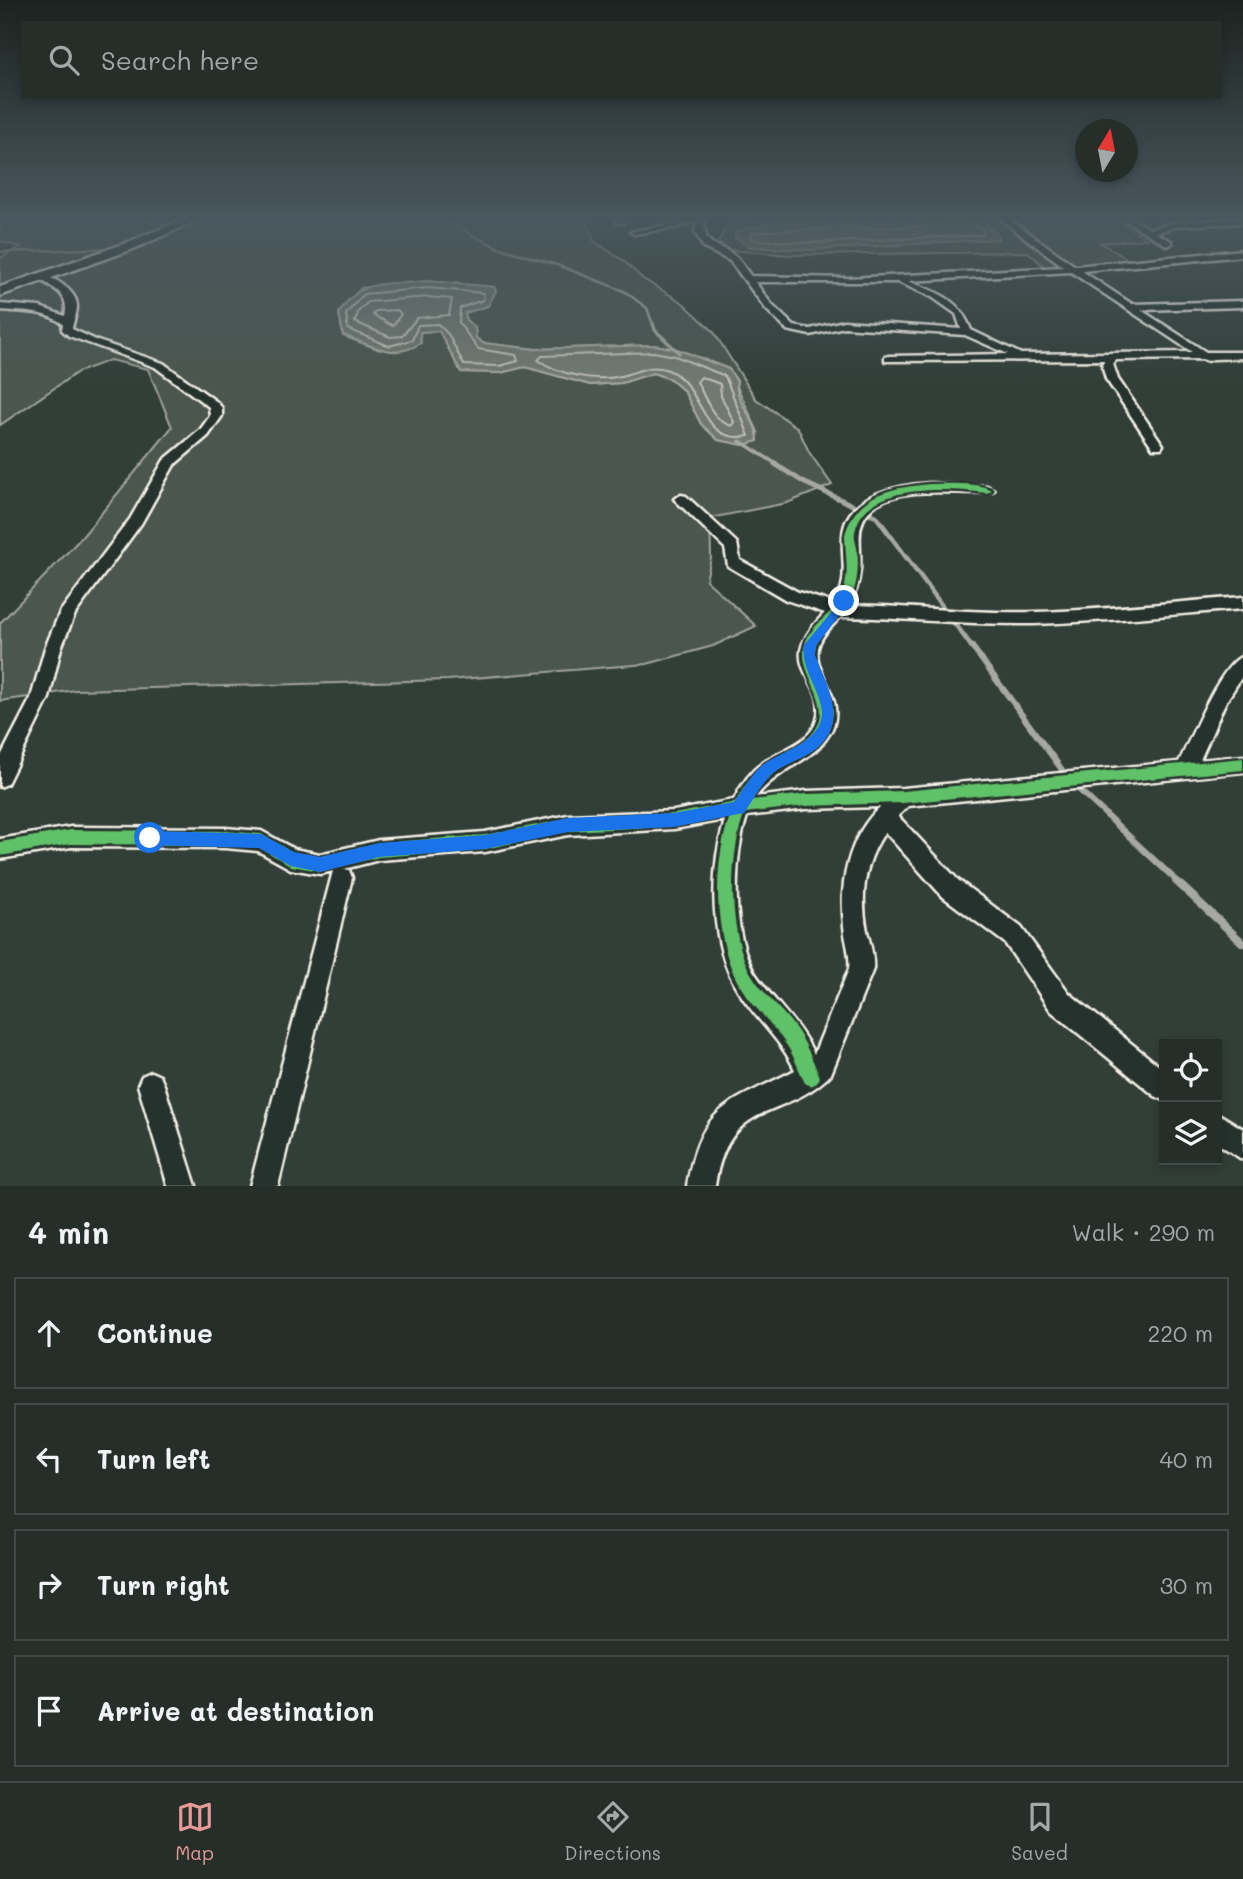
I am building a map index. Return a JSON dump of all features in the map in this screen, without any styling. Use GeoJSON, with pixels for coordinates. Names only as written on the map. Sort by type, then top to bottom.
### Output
{"type":"FeatureCollection","features":[{"type":"Feature","properties":{"kind":"main road"},"geometry":{"type":"LineString","coordinates":[[0,292],[58,271]]}},
{"type":"Feature","properties":{"kind":"street"},"geometry":{"type":"LineString","coordinates":[[742,271],[782,321],[797,330],[810,331],[844,324],[967,332],[996,346],[1032,358]]}},
{"type":"Feature","properties":{"kind":"street"},"geometry":{"type":"LineString","coordinates":[[747,279],[894,279],[1047,271]]}},
{"type":"Feature","properties":{"kind":"street"},"geometry":{"type":"LineString","coordinates":[[1076,271],[1208,358]]}},
{"type":"Feature","properties":{"kind":"street"},"geometry":{"type":"LineString","coordinates":[[0,778],[40,698],[53,649],[68,612],[136,521],[169,463],[204,433],[216,416],[216,408],[208,398],[187,389],[165,369],[104,344],[76,339],[67,330],[74,303],[71,296],[42,277]]}},
{"type":"Feature","properties":{"kind":"street"},"geometry":{"type":"LineString","coordinates":[[894,279],[935,295],[960,313],[967,332]]}},
{"type":"Feature","properties":{"kind":"street"},"geometry":{"type":"LineString","coordinates":[[1130,307],[1243,304]]}},
{"type":"Feature","properties":{"kind":"street"},"geometry":{"type":"LineString","coordinates":[[0,307],[40,310],[60,316],[68,323]]}},
{"type":"Feature","properties":{"kind":"street"},"geometry":{"type":"LineString","coordinates":[[890,359],[1208,358],[1243,355]]}},
{"type":"Feature","properties":{"kind":"street"},"geometry":{"type":"LineString","coordinates":[[1112,358],[1107,364],[1112,379],[1157,445]]}},
{"type":"Feature","properties":{"kind":"street"},"geometry":{"type":"LineString","coordinates":[[811,1077],[784,1027],[761,1005],[737,965],[726,879],[727,849],[738,808],[767,769],[812,744],[829,717],[828,704],[808,655],[810,645],[839,611],[850,587],[850,533],[862,509],[903,490],[927,485],[987,490]]}},
{"type":"Feature","properties":{"kind":"street"},"geometry":{"type":"LineString","coordinates":[[681,499],[732,546],[730,557],[733,562],[793,596],[839,611],[910,612],[949,618],[1035,618],[1243,603]]}},
{"type":"Feature","properties":{"kind":"street"},"geometry":{"type":"LineString","coordinates":[[1185,769],[1216,701],[1243,663]]}},
{"type":"Feature","properties":{"kind":"street"},"geometry":{"type":"LineString","coordinates":[[0,849],[71,837],[225,838],[261,841],[291,859],[320,864],[379,850],[485,842],[568,825],[674,820],[738,808],[806,800],[903,797],[1243,764]]}},
{"type":"Feature","properties":{"kind":"street"},"geometry":{"type":"LineString","coordinates":[[701,1186],[704,1161],[722,1122],[760,1099],[811,1077],[822,1065],[861,969],[863,957],[855,932],[852,902],[856,869],[863,845],[884,816],[903,797]]}},
{"type":"Feature","properties":{"kind":"street"},"geometry":{"type":"LineString","coordinates":[[884,816],[950,888],[1013,935],[1060,1002],[1159,1083]]}},
{"type":"Feature","properties":{"kind":"street"},"geometry":{"type":"LineString","coordinates":[[264,1186],[341,878]]}},
{"type":"Feature","properties":{"kind":"street"},"geometry":{"type":"LineString","coordinates":[[151,1085],[182,1186]]}},
{"type":"Feature","properties":{"kind":"street"},"geometry":{"type":"LineString","coordinates":[[1222,1130],[1243,1146]]}},
{"type":"Feature","properties":{"kind":"shaded area"},"geometry":{"type":"Polygon","coordinates":[[[0,271],[635,271],[682,302],[713,331],[756,399],[798,428],[809,452],[832,485],[787,503],[710,518],[711,558],[706,580],[756,626],[713,646],[647,664],[448,680],[76,690],[0,701],[0,623],[82,537],[172,427],[148,369],[110,360],[78,372],[0,425],[0,271]],[[427,281],[361,288],[339,313],[343,336],[380,350],[420,332],[439,331],[461,372],[500,373],[525,367],[590,385],[622,383],[653,373],[670,379],[684,391],[701,424],[758,432],[729,369],[677,349],[654,345],[536,349],[483,343],[476,338],[475,328],[466,320],[465,313],[478,309],[494,287],[427,281]]]}},
{"type":"Feature","properties":{"kind":"water"},"geometry":{"type":"Polygon","coordinates":[[[427,281],[494,287],[496,291],[488,306],[465,313],[466,320],[475,328],[476,338],[483,343],[536,349],[654,345],[677,349],[729,369],[737,381],[739,397],[754,425],[758,441],[743,445],[718,440],[701,424],[684,391],[670,379],[653,373],[622,383],[590,385],[525,367],[500,373],[461,372],[439,331],[420,332],[421,343],[401,351],[373,347],[343,335],[339,313],[357,293],[377,285],[427,281]]]}},
{"type":"Feature","properties":{"kind":"waterway"},"geometry":{"type":"LineString","coordinates":[[574,271],[624,291],[647,308],[653,325]]}},
{"type":"Feature","properties":{"kind":"waterway"},"geometry":{"type":"LineString","coordinates":[[653,323],[655,330],[679,353]]}},
{"type":"Feature","properties":{"kind":"waterway"},"geometry":{"type":"LineString","coordinates":[[740,441],[778,465]]}},
{"type":"Feature","properties":{"kind":"waterway"},"geometry":{"type":"LineString","coordinates":[[775,464],[803,482],[876,516],[972,647]]}},
{"type":"Feature","properties":{"kind":"waterway"},"geometry":{"type":"LineString","coordinates":[[971,645],[1068,778]]}},
{"type":"Feature","properties":{"kind":"waterway"},"geometry":{"type":"LineString","coordinates":[[1074,785],[1178,882]]}},
{"type":"Feature","properties":{"kind":"waterway"},"geometry":{"type":"LineString","coordinates":[[1176,881],[1243,943]]}},
{"type":"Feature","properties":{"kind":"cycle path"},"geometry":{"type":"LineString","coordinates":[[811,1077],[792,1037],[753,991],[736,959],[729,924],[726,878],[731,834],[742,803],[758,778],[812,742],[827,718],[825,699],[811,663],[810,645],[818,630],[837,611],[848,592],[853,568],[850,532],[859,513],[872,501],[889,493],[909,489],[950,487],[987,490]]}},
{"type":"Feature","properties":{"kind":"cycle path"},"geometry":{"type":"LineString","coordinates":[[0,849],[71,837],[225,838],[261,841],[291,859],[320,864],[379,850],[485,842],[568,825],[674,820],[738,808],[806,800],[903,797],[1243,764]]}},
{"type":"Feature","properties":{"kind":"route"},"geometry":{"type":"LineString","coordinates":[[150,838],[261,841],[291,859],[320,864],[379,850],[485,842],[568,825],[674,820],[738,808],[767,769],[812,744],[822,731],[829,717],[828,704],[808,655],[814,637],[839,611],[844,601]]}}]}
